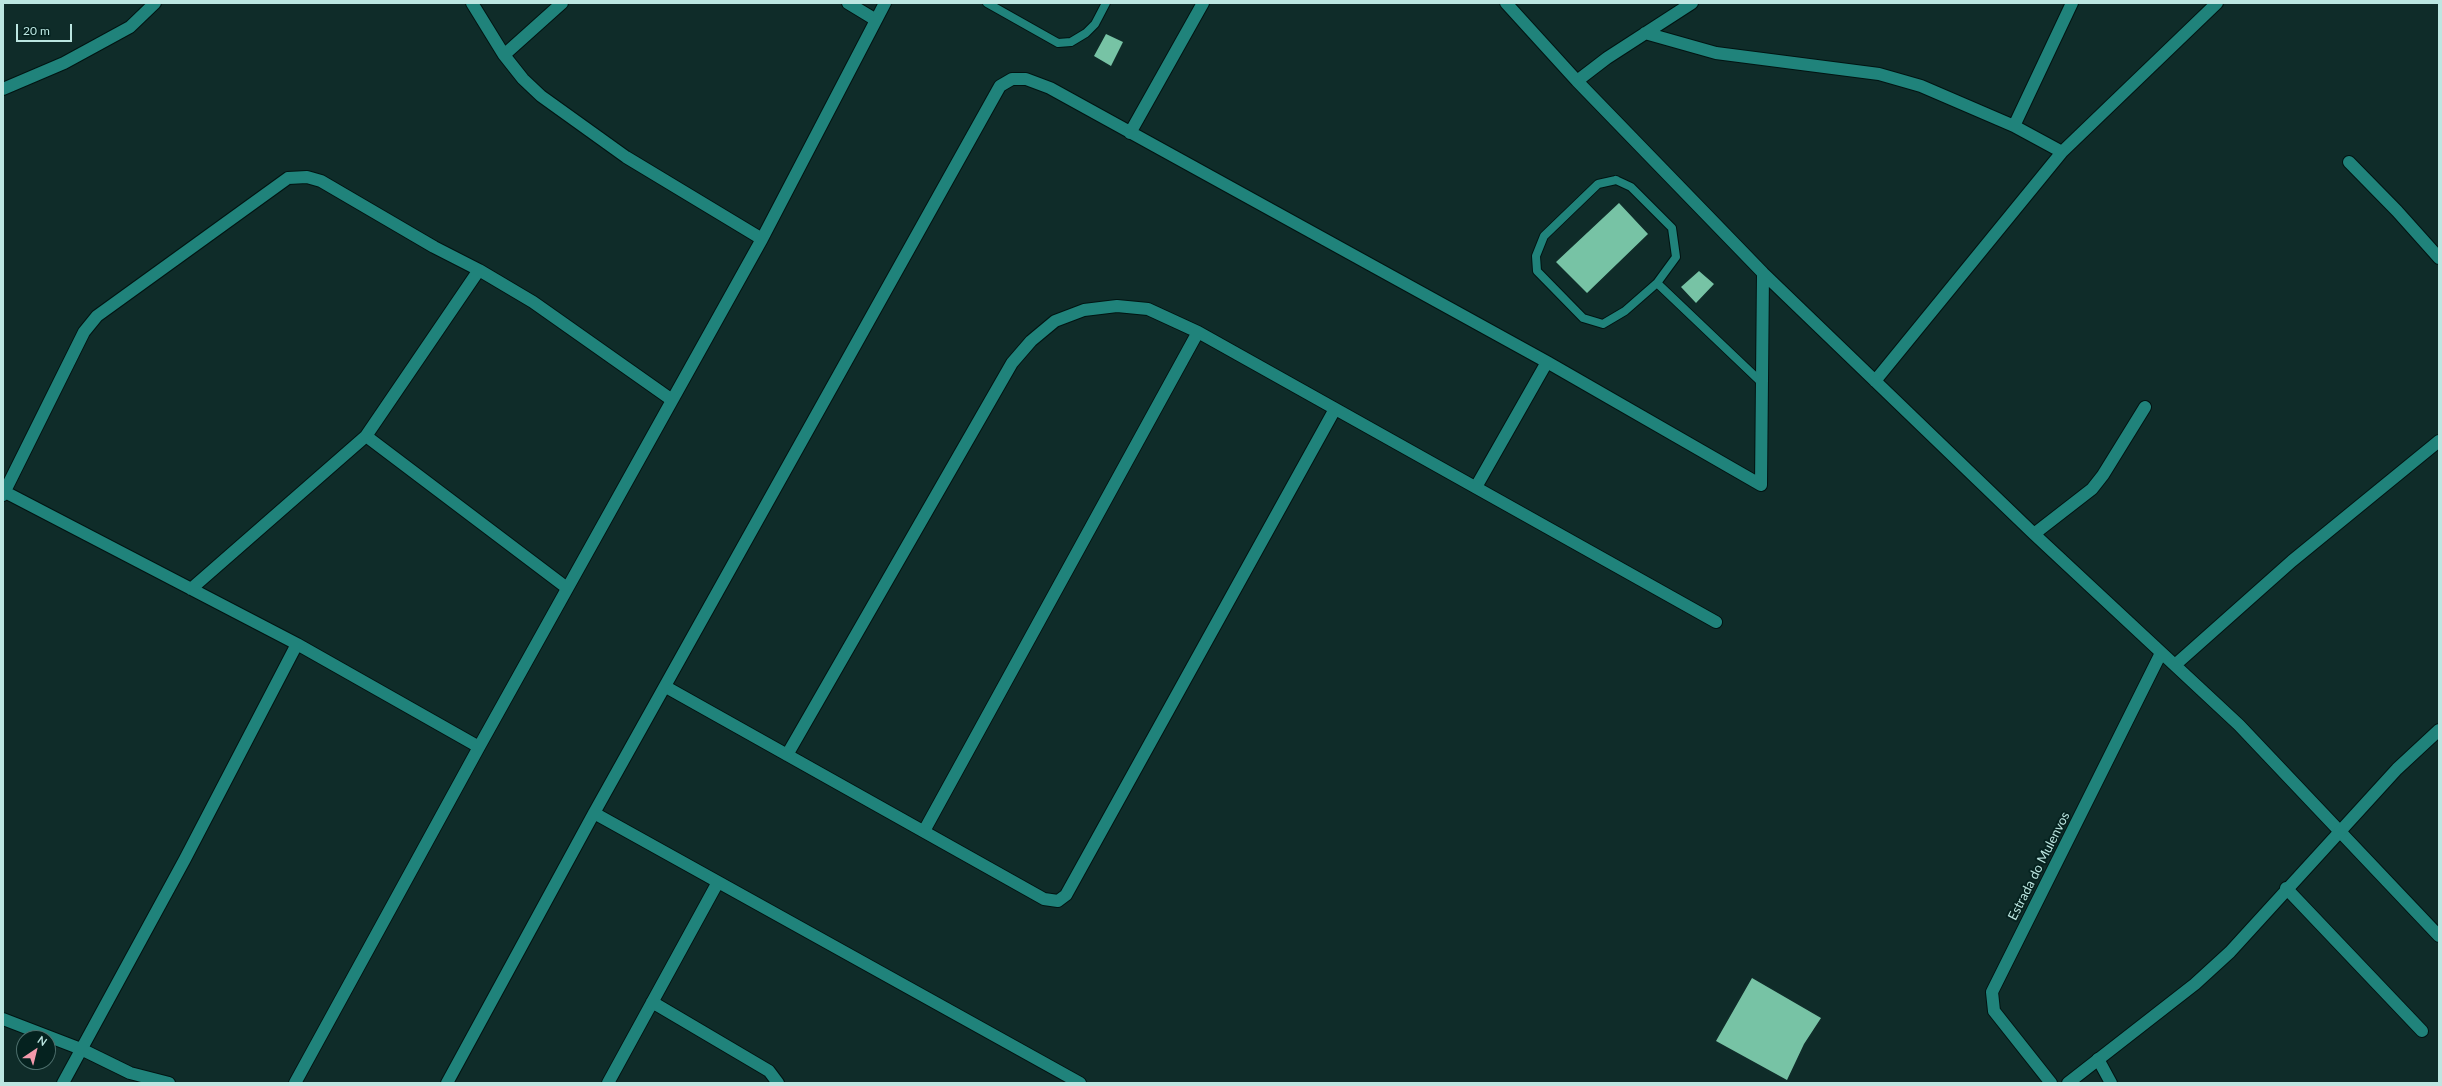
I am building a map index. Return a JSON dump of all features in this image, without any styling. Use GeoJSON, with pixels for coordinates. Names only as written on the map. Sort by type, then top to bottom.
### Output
{"type":"FeatureCollection","features":[{"type":"Feature","properties":{"kind":"street"},"geometry":{"type":"LineString","coordinates":[[3,89],[64,63],[130,27],[155,3]]}},
{"type":"Feature","properties":{"kind":"street"},"geometry":{"type":"LineString","coordinates":[[472,3],[504,55],[523,79],[553,105],[626,157],[762,239]]}},
{"type":"Feature","properties":{"kind":"street"},"geometry":{"type":"LineString","coordinates":[[504,55],[562,3]]}},
{"type":"Feature","properties":{"kind":"street"},"geometry":{"type":"LineString","coordinates":[[848,3],[876,20]]}},
{"type":"Feature","properties":{"kind":"street"},"geometry":{"type":"LineString","coordinates":[[295,1083],[479,747],[762,239],[885,3]]}},
{"type":"Feature","properties":{"kind":"street"},"geometry":{"type":"LineString","coordinates":[[1130,133],[1203,3]]}},
{"type":"Feature","properties":{"kind":"street"},"geometry":{"type":"LineString","coordinates":[[1506,3],[1577,81],[1763,273],[2034,534],[2239,725],[2439,936]]}},
{"type":"Feature","properties":{"kind":"street"},"geometry":{"type":"LineString","coordinates":[[1577,81],[1645,33],[1692,3]]}},
{"type":"Feature","properties":{"kind":"street"},"geometry":{"type":"LineString","coordinates":[[2014,126],[2072,3]]}},
{"type":"Feature","properties":{"kind":"street"},"geometry":{"type":"LineString","coordinates":[[1875,381],[2062,152],[2217,3]]}},
{"type":"Feature","properties":{"kind":"street"},"geometry":{"type":"LineString","coordinates":[[1645,33],[1716,53],[1879,74],[1921,86],[2014,126],[2062,152]]}},
{"type":"Feature","properties":{"kind":"street"},"geometry":{"type":"LineString","coordinates":[[446,1083],[594,813],[666,687],[1000,86],[1012,79],[1026,79],[1050,88],[1547,362],[1761,485],[1763,273]]}},
{"type":"Feature","properties":{"kind":"street"},"geometry":{"type":"LineString","coordinates":[[2349,162],[2439,258]]}},
{"type":"Feature","properties":{"kind":"street"},"geometry":{"type":"LineString","coordinates":[[479,747],[297,644],[191,588],[4,493],[84,332],[97,316],[288,178],[307,177],[321,182],[534,302],[672,400]]}},
{"type":"Feature","properties":{"kind":"street"},"geometry":{"type":"LineString","coordinates":[[191,588],[366,436],[479,270]]}},
{"type":"Feature","properties":{"kind":"street"},"geometry":{"type":"LineString","coordinates":[[787,754],[1012,362],[1031,341],[1055,321],[1084,310],[1117,306],[1148,309],[1198,332],[1716,622]]}},
{"type":"Feature","properties":{"kind":"street"},"geometry":{"type":"LineString","coordinates":[[924,831],[1198,332]]}},
{"type":"Feature","properties":{"kind":"street"},"geometry":{"type":"LineString","coordinates":[[1476,487],[1547,362]]}},
{"type":"Feature","properties":{"kind":"street"},"geometry":{"type":"LineString","coordinates":[[2034,534],[2092,489],[2103,475],[2145,407]]}},
{"type":"Feature","properties":{"kind":"street"},"geometry":{"type":"LineString","coordinates":[[666,687],[1044,899],[1058,901],[1066,895],[1335,409]]}},
{"type":"Feature","properties":{"kind":"street"},"geometry":{"type":"LineString","coordinates":[[366,436],[567,588]]}},
{"type":"Feature","properties":{"kind":"street"},"geometry":{"type":"LineString","coordinates":[[2175,666],[2292,561],[2439,441]]}},
{"type":"Feature","properties":{"kind":"street"},"geometry":{"type":"LineString","coordinates":[[63,1083],[185,859],[297,644]]}},
{"type":"Feature","properties":{"kind":"street","name":"Estrada do Mulenvos"},"geometry":{"type":"LineString","coordinates":[[2051,1083],[1994,1011],[1992,992],[2161,653]]}},
{"type":"Feature","properties":{"kind":"street"},"geometry":{"type":"LineString","coordinates":[[2068,1083],[2195,984],[2230,952],[2286,888],[2340,832],[2397,769],[2439,730]]}},
{"type":"Feature","properties":{"kind":"street"},"geometry":{"type":"LineString","coordinates":[[594,813],[1080,1083]]}},
{"type":"Feature","properties":{"kind":"street"},"geometry":{"type":"LineString","coordinates":[[608,1083],[718,882]]}},
{"type":"Feature","properties":{"kind":"street"},"geometry":{"type":"LineString","coordinates":[[2286,888],[2422,1031]]}},
{"type":"Feature","properties":{"kind":"street"},"geometry":{"type":"LineString","coordinates":[[652,1002],[769,1071],[778,1083]]}},
{"type":"Feature","properties":{"kind":"street"},"geometry":{"type":"LineString","coordinates":[[3,1019],[81,1049],[130,1073],[169,1083]]}},
{"type":"Feature","properties":{"kind":"street"},"geometry":{"type":"LineString","coordinates":[[2098,1059],[2111,1083]]}},
{"type":"Feature","properties":{"kind":"lane"},"geometry":{"type":"LineString","coordinates":[[987,3],[1058,43],[1071,42],[1086,33],[1095,24],[1106,3]]}},
{"type":"Feature","properties":{"kind":"lane"},"geometry":{"type":"LineString","coordinates":[[1616,180],[1631,187],[1672,228],[1676,257],[1657,283],[1625,311],[1603,324],[1583,318],[1537,271],[1536,256],[1544,236],[1598,184],[1616,180]]}},
{"type":"Feature","properties":{"kind":"lane"},"geometry":{"type":"LineString","coordinates":[[1657,283],[1761,382]]}},
{"type":"Feature","properties":{"kind":"building"},"geometry":{"type":"Polygon","coordinates":[[[1106,34],[1123,42],[1111,66],[1094,56],[1106,34]]]}},
{"type":"Feature","properties":{"kind":"building"},"geometry":{"type":"Polygon","coordinates":[[[1619,203],[1648,234],[1587,293],[1556,262],[1619,203]]]}},
{"type":"Feature","properties":{"kind":"building"},"geometry":{"type":"Polygon","coordinates":[[[1699,271],[1714,284],[1696,303],[1681,287],[1699,271]]]}},
{"type":"Feature","properties":{"kind":"building"},"geometry":{"type":"Polygon","coordinates":[[[1752,978],[1821,1018],[1804,1044],[1787,1080],[1716,1041],[1752,978]]]}}]}
